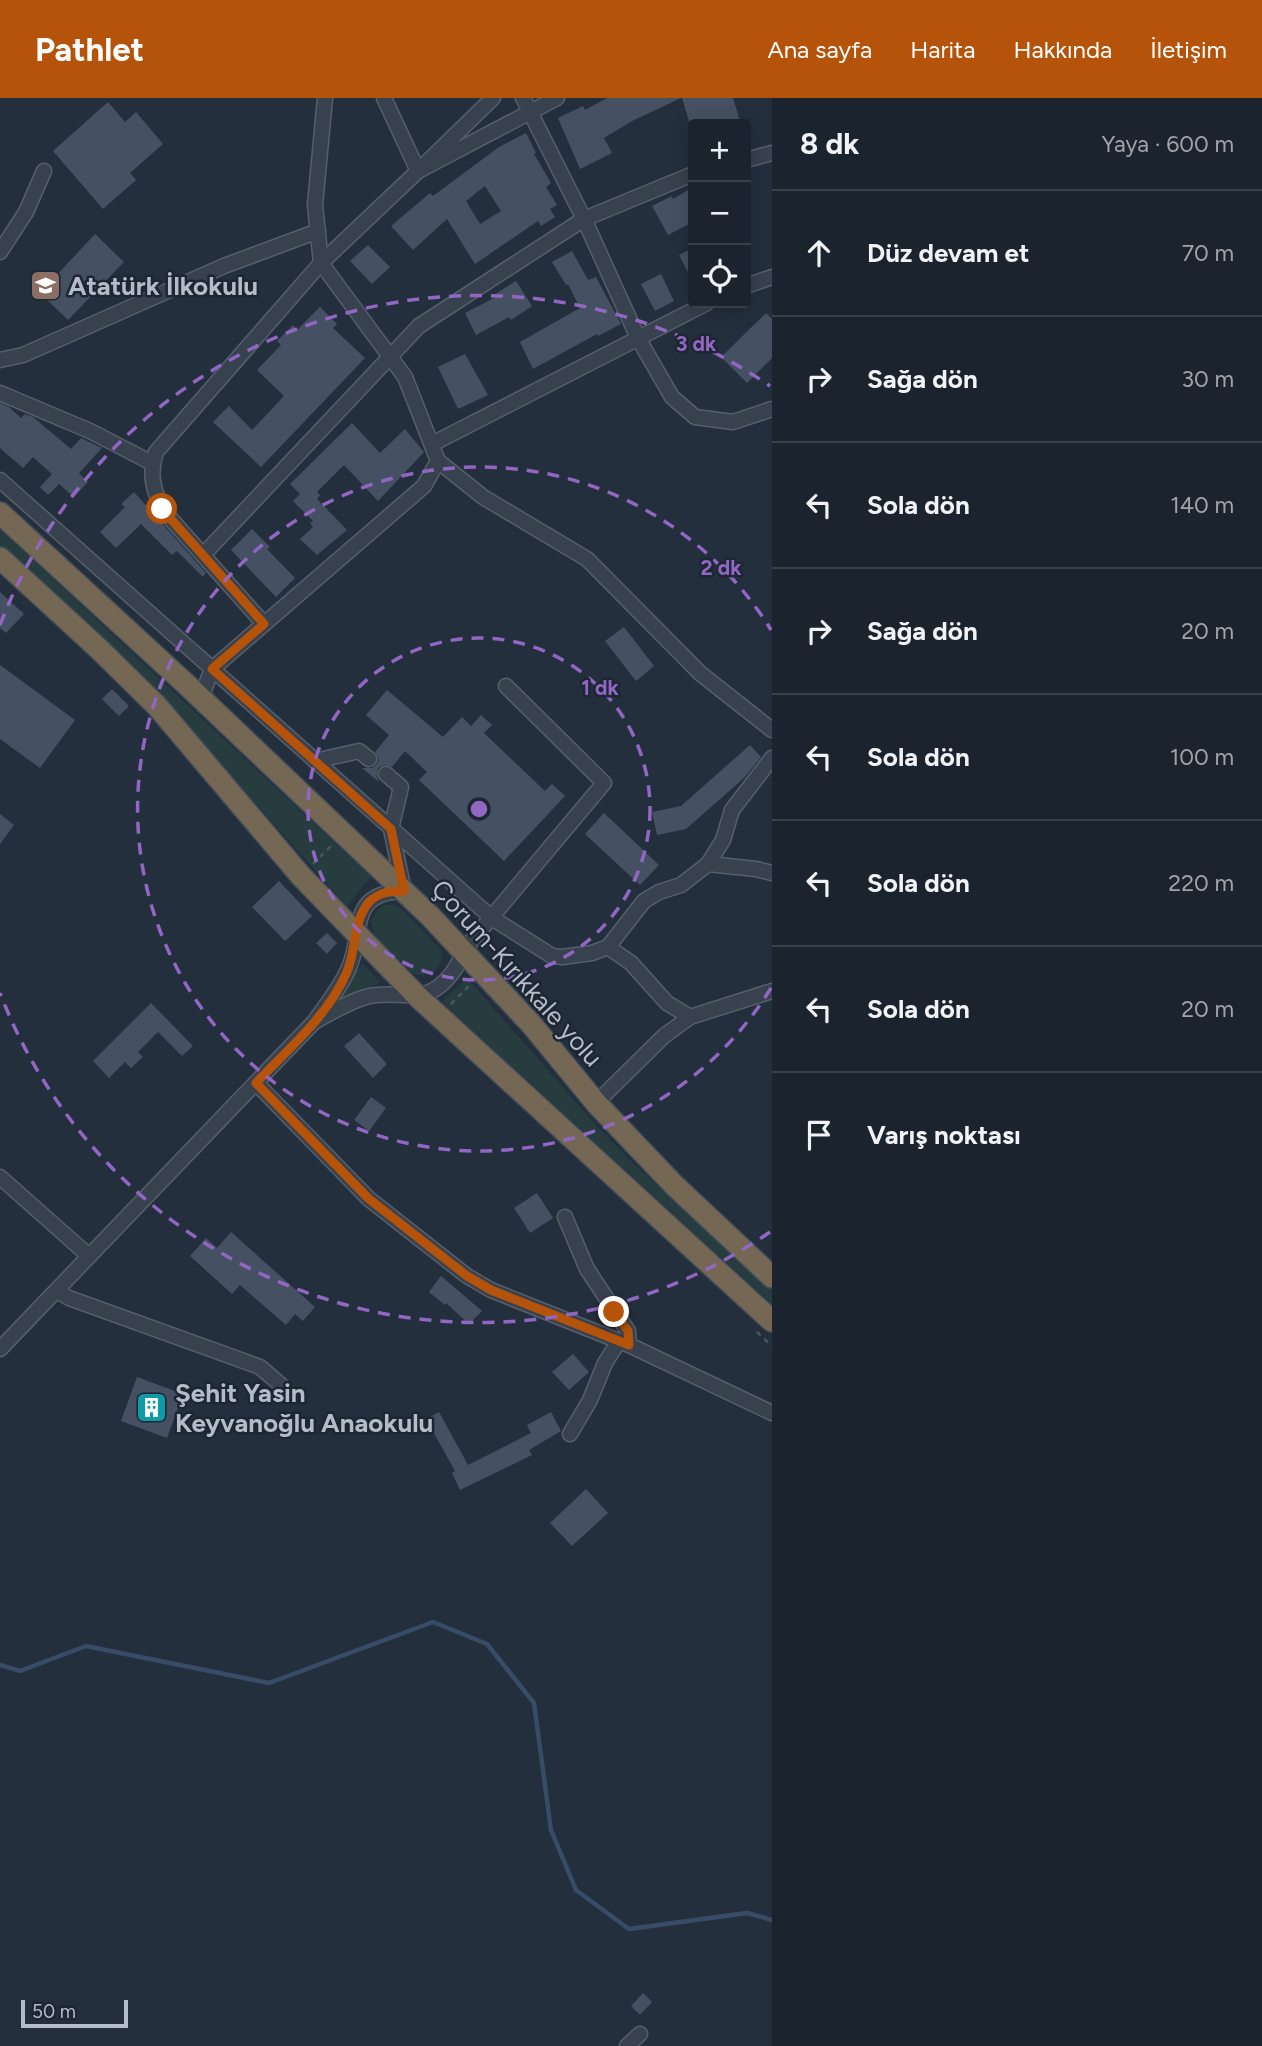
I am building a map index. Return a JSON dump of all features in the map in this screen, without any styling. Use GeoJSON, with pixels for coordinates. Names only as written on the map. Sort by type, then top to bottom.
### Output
{"type":"FeatureCollection","features":[{"type":"Feature","properties":{"kind":"highway","name":"Çorum-Kırıkkale yolu"},"geometry":{"type":"LineString","coordinates":[[0,513],[201,698],[464,950],[532,1025],[596,1103],[675,1186],[772,1276]]}},
{"type":"Feature","properties":{"kind":"highway"},"geometry":{"type":"LineString","coordinates":[[0,558],[157,706],[301,876],[417,996],[772,1321]]}},
{"type":"Feature","properties":{"kind":"street"},"geometry":{"type":"LineString","coordinates":[[326,98],[315,205],[321,263],[405,377],[438,461],[483,496],[587,559],[701,674],[772,730]]}},
{"type":"Feature","properties":{"kind":"street"},"geometry":{"type":"LineString","coordinates":[[384,98],[418,171]]}},
{"type":"Feature","properties":{"kind":"street"},"geometry":{"type":"LineString","coordinates":[[264,624],[162,509],[153,486],[152,463],[162,443],[321,263],[492,98]]}},
{"type":"Feature","properties":{"kind":"street"},"geometry":{"type":"LineString","coordinates":[[418,171],[527,104],[556,98]]}},
{"type":"Feature","properties":{"kind":"street"},"geometry":{"type":"LineString","coordinates":[[527,104],[638,338],[672,397],[695,417],[733,422],[772,409]]}},
{"type":"Feature","properties":{"kind":"street"},"geometry":{"type":"LineString","coordinates":[[751,159],[772,153]]}},
{"type":"Feature","properties":{"kind":"street"},"geometry":{"type":"LineString","coordinates":[[0,251],[26,212],[44,171]]}},
{"type":"Feature","properties":{"kind":"street"},"geometry":{"type":"LineString","coordinates":[[204,555],[419,326],[583,219],[688,176]]}},
{"type":"Feature","properties":{"kind":"street"},"geometry":{"type":"LineString","coordinates":[[0,360],[23,355],[224,266],[318,231]]}},
{"type":"Feature","properties":{"kind":"street"},"geometry":{"type":"LineString","coordinates":[[751,284],[772,277]]}},
{"type":"Feature","properties":{"kind":"street"},"geometry":{"type":"LineString","coordinates":[[432,444],[697,308]]}},
{"type":"Feature","properties":{"kind":"street"},"geometry":{"type":"LineString","coordinates":[[0,393],[90,431],[152,463]]}},
{"type":"Feature","properties":{"kind":"street"},"geometry":{"type":"LineString","coordinates":[[201,698],[212,669],[424,486],[438,461]]}},
{"type":"Feature","properties":{"kind":"street"},"geometry":{"type":"LineString","coordinates":[[0,480],[492,918],[552,956],[592,953],[608,947],[644,901],[659,892],[681,885],[708,863],[723,840],[733,810],[772,758]]}},
{"type":"Feature","properties":{"kind":"street"},"geometry":{"type":"LineString","coordinates":[[62,568],[79,549]]}},
{"type":"Feature","properties":{"kind":"street"},"geometry":{"type":"LineString","coordinates":[[315,1021],[365,997],[379,994],[417,996],[448,979],[456,970],[464,950],[604,783],[506,686]]}},
{"type":"Feature","properties":{"kind":"street"},"geometry":{"type":"LineString","coordinates":[[315,761],[359,751],[369,759]]}},
{"type":"Feature","properties":{"kind":"street"},"geometry":{"type":"LineString","coordinates":[[0,1349],[315,1021],[345,978],[352,961],[359,922],[370,902],[388,891],[404,891],[391,829],[401,787],[386,774]]}},
{"type":"Feature","properties":{"kind":"street"},"geometry":{"type":"LineString","coordinates":[[708,863],[772,873]]}},
{"type":"Feature","properties":{"kind":"street"},"geometry":{"type":"LineString","coordinates":[[608,947],[631,963],[667,1003],[690,1017]]}},
{"type":"Feature","properties":{"kind":"street"},"geometry":{"type":"LineString","coordinates":[[596,1103],[664,1036],[690,1017],[772,991]]}},
{"type":"Feature","properties":{"kind":"street"},"geometry":{"type":"LineString","coordinates":[[256,1083],[369,1199],[467,1276],[491,1290],[624,1343],[772,1413]]}},
{"type":"Feature","properties":{"kind":"street"},"geometry":{"type":"LineString","coordinates":[[0,1177],[89,1256]]}},
{"type":"Feature","properties":{"kind":"street"},"geometry":{"type":"LineString","coordinates":[[565,1217],[587,1269],[628,1331],[624,1343],[606,1363],[590,1400],[570,1434]]}},
{"type":"Feature","properties":{"kind":"street"},"geometry":{"type":"LineString","coordinates":[[57,1291],[69,1298],[260,1367],[281,1385]]}},
{"type":"Feature","properties":{"kind":"street"},"geometry":{"type":"LineString","coordinates":[[627,2046],[640,2034]]}},
{"type":"Feature","properties":{"kind":"path"},"geometry":{"type":"LineString","coordinates":[[301,876],[344,834]]}},
{"type":"Feature","properties":{"kind":"green space"},"geometry":{"type":"Polygon","coordinates":[[[0,529],[371,877],[347,906],[158,693],[0,545],[0,529]]]}},
{"type":"Feature","properties":{"kind":"green space"},"geometry":{"type":"Polygon","coordinates":[[[384,905],[401,908],[442,951],[441,963],[433,971],[423,975],[411,972],[374,935],[371,921],[378,909],[384,905]]]}},
{"type":"Feature","properties":{"kind":"green space"},"geometry":{"type":"Polygon","coordinates":[[[362,964],[380,982],[332,1007],[362,964]]]}},
{"type":"Feature","properties":{"kind":"green space"},"geometry":{"type":"Polygon","coordinates":[[[467,978],[595,1124],[635,1165],[772,1290],[772,1304],[442,1002],[467,978]]]}},
{"type":"Feature","properties":{"kind":"building"},"geometry":{"type":"Polygon","coordinates":[[[607,98],[681,98],[632,121],[604,138],[612,153],[580,169],[558,118],[583,106],[585,110],[607,98]]]}},
{"type":"Feature","properties":{"kind":"building"},"geometry":{"type":"Polygon","coordinates":[[[682,98],[733,98],[739,119],[688,119],[682,98]]]}},
{"type":"Feature","properties":{"kind":"building"},"geometry":{"type":"Polygon","coordinates":[[[108,102],[125,122],[136,112],[163,144],[130,173],[136,180],[103,209],[53,151],[108,102]]]}},
{"type":"Feature","properties":{"kind":"building"},"geometry":{"type":"Polygon","coordinates":[[[526,133],[536,153],[534,154],[551,183],[546,187],[557,205],[550,209],[555,217],[541,226],[538,221],[475,264],[447,219],[413,250],[391,226],[430,193],[433,196],[499,147],[526,133]],[[485,186],[466,201],[480,224],[501,211],[485,186]]]}},
{"type":"Feature","properties":{"kind":"building"},"geometry":{"type":"Polygon","coordinates":[[[688,190],[688,225],[668,235],[652,206],[672,196],[673,199],[688,190]]]}},
{"type":"Feature","properties":{"kind":"building"},"geometry":{"type":"Polygon","coordinates":[[[95,234],[124,262],[68,320],[40,293],[95,234]]]}},
{"type":"Feature","properties":{"kind":"building"},"geometry":{"type":"Polygon","coordinates":[[[368,245],[390,267],[372,284],[350,261],[368,245]]]}},
{"type":"Feature","properties":{"kind":"building"},"geometry":{"type":"Polygon","coordinates":[[[688,250],[688,272],[679,255],[688,250]]]}},
{"type":"Feature","properties":{"kind":"building"},"geometry":{"type":"Polygon","coordinates":[[[572,251],[588,280],[596,277],[621,324],[533,369],[520,342],[580,308],[568,284],[566,285],[552,262],[572,251]]]}},
{"type":"Feature","properties":{"kind":"building"},"geometry":{"type":"Polygon","coordinates":[[[661,274],[674,301],[655,311],[641,284],[661,274]]]}},
{"type":"Feature","properties":{"kind":"building"},"geometry":{"type":"Polygon","coordinates":[[[516,281],[532,306],[511,320],[509,317],[476,335],[465,313],[496,297],[494,295],[516,281]]]}},
{"type":"Feature","properties":{"kind":"building"},"geometry":{"type":"Polygon","coordinates":[[[320,307],[337,324],[333,328],[365,358],[261,467],[213,422],[229,406],[252,430],[284,396],[257,370],[281,345],[277,341],[293,325],[297,330],[320,307]]]}},
{"type":"Feature","properties":{"kind":"building"},"geometry":{"type":"Polygon","coordinates":[[[766,313],[772,319],[772,358],[747,383],[721,357],[766,313]]]}},
{"type":"Feature","properties":{"kind":"building"},"geometry":{"type":"Polygon","coordinates":[[[465,354],[488,395],[458,409],[438,367],[465,354]]]}},
{"type":"Feature","properties":{"kind":"building"},"geometry":{"type":"Polygon","coordinates":[[[0,403],[21,418],[25,414],[33,417],[71,449],[81,438],[102,448],[79,473],[88,482],[74,497],[59,484],[48,495],[40,487],[52,474],[33,457],[23,468],[0,448],[0,403]]]}},
{"type":"Feature","properties":{"kind":"building"},"geometry":{"type":"Polygon","coordinates":[[[352,423],[380,453],[405,429],[424,452],[378,501],[344,465],[317,492],[320,495],[317,499],[347,530],[317,555],[300,539],[313,527],[310,523],[313,521],[293,501],[300,494],[290,484],[352,423]]]}},
{"type":"Feature","properties":{"kind":"building"},"geometry":{"type":"Polygon","coordinates":[[[134,492],[206,573],[203,577],[177,551],[172,555],[141,524],[116,548],[100,532],[125,507],[121,504],[134,492]]]}},
{"type":"Feature","properties":{"kind":"building"},"geometry":{"type":"Polygon","coordinates":[[[252,529],[295,578],[276,597],[231,550],[252,529]]]}},
{"type":"Feature","properties":{"kind":"building"},"geometry":{"type":"Polygon","coordinates":[[[0,592],[24,614],[6,633],[0,628],[0,592]]]}},
{"type":"Feature","properties":{"kind":"building"},"geometry":{"type":"Polygon","coordinates":[[[624,627],[654,666],[636,681],[605,641],[624,627]]]}},
{"type":"Feature","properties":{"kind":"building"},"geometry":{"type":"Polygon","coordinates":[[[0,665],[75,720],[40,768],[0,739],[0,665]]]}},
{"type":"Feature","properties":{"kind":"building"},"geometry":{"type":"Polygon","coordinates":[[[112,689],[129,706],[119,716],[102,699],[112,689]]]}},
{"type":"Feature","properties":{"kind":"building"},"geometry":{"type":"Polygon","coordinates":[[[387,690],[443,737],[462,717],[471,726],[481,715],[492,725],[484,733],[545,791],[552,784],[565,796],[504,861],[419,780],[427,772],[405,751],[392,767],[384,765],[378,768],[379,782],[362,768],[376,765],[379,760],[375,752],[389,735],[366,715],[387,690]]]}},
{"type":"Feature","properties":{"kind":"building"},"geometry":{"type":"Polygon","coordinates":[[[750,745],[761,757],[745,777],[686,829],[657,835],[652,812],[681,806],[750,745]]]}},
{"type":"Feature","properties":{"kind":"building"},"geometry":{"type":"Polygon","coordinates":[[[604,813],[659,865],[640,885],[585,834],[604,813]]]}},
{"type":"Feature","properties":{"kind":"building"},"geometry":{"type":"Polygon","coordinates":[[[0,814],[14,825],[0,844],[0,814]]]}},
{"type":"Feature","properties":{"kind":"building"},"geometry":{"type":"Polygon","coordinates":[[[279,881],[312,916],[285,941],[252,907],[279,881]]]}},
{"type":"Feature","properties":{"kind":"building"},"geometry":{"type":"Polygon","coordinates":[[[327,933],[337,943],[327,954],[316,943],[327,933]]]}},
{"type":"Feature","properties":{"kind":"building"},"geometry":{"type":"Polygon","coordinates":[[[151,1003],[193,1046],[182,1056],[158,1032],[138,1052],[143,1057],[131,1068],[125,1062],[109,1078],[93,1061],[151,1003]]]}},
{"type":"Feature","properties":{"kind":"building"},"geometry":{"type":"Polygon","coordinates":[[[359,1033],[387,1064],[373,1078],[344,1046],[359,1033]]]}},
{"type":"Feature","properties":{"kind":"building"},"geometry":{"type":"Polygon","coordinates":[[[371,1097],[386,1108],[369,1131],[354,1120],[371,1097]]]}},
{"type":"Feature","properties":{"kind":"building"},"geometry":{"type":"Polygon","coordinates":[[[537,1193],[553,1218],[530,1233],[514,1208],[537,1193]]]}},
{"type":"Feature","properties":{"kind":"building"},"geometry":{"type":"Polygon","coordinates":[[[231,1232],[315,1307],[303,1321],[295,1314],[286,1325],[240,1285],[232,1294],[190,1256],[206,1238],[217,1248],[231,1232]]]}},
{"type":"Feature","properties":{"kind":"building"},"geometry":{"type":"Polygon","coordinates":[[[441,1276],[482,1311],[469,1324],[429,1292],[441,1276]]]}},
{"type":"Feature","properties":{"kind":"building"},"geometry":{"type":"Polygon","coordinates":[[[573,1354],[589,1372],[569,1390],[552,1372],[573,1354]]]}},
{"type":"Feature","properties":{"kind":"building","name":"Şehit Yasin Keyvanoğlu Anaokulu"},"geometry":{"type":"Polygon","coordinates":[[[137,1377],[183,1394],[167,1438],[121,1421],[137,1377]]]}},
{"type":"Feature","properties":{"kind":"building"},"geometry":{"type":"Polygon","coordinates":[[[439,1412],[468,1465],[531,1433],[527,1425],[551,1412],[561,1431],[529,1450],[532,1455],[460,1490],[452,1473],[455,1471],[426,1419],[439,1412]]]}},
{"type":"Feature","properties":{"kind":"building"},"geometry":{"type":"Polygon","coordinates":[[[586,1489],[608,1513],[572,1546],[550,1523],[586,1489]]]}},
{"type":"Feature","properties":{"kind":"building"},"geometry":{"type":"Polygon","coordinates":[[[643,1993],[652,2002],[640,2015],[631,2006],[643,1993]]]}},
{"type":"Feature","properties":{"kind":"waterway"},"geometry":{"type":"LineString","coordinates":[[0,1665],[20,1671],[86,1646],[269,1683],[433,1622],[487,1644],[534,1703],[551,1830],[576,1890],[629,1929],[747,1913],[772,1920]]}},
{"type":"Feature","properties":{"kind":"place","name":"Atatürk İlkokulu"},"geometry":{"type":"Point","coordinates":[45,286]}},
{"type":"Feature","properties":{"kind":"place","name":"Şehit Yasin Keyvanoğlu Anaokulu"},"geometry":{"type":"Point","coordinates":[152,1408]}},
{"type":"Feature","properties":{"kind":"route"},"geometry":{"type":"LineString","coordinates":[[162,509],[264,624],[212,669],[391,829],[404,891],[388,891],[370,902],[359,922],[352,961],[345,978],[315,1021],[256,1083],[369,1199],[467,1276],[491,1290],[629,1345],[628,1331],[614,1312]]}}]}
